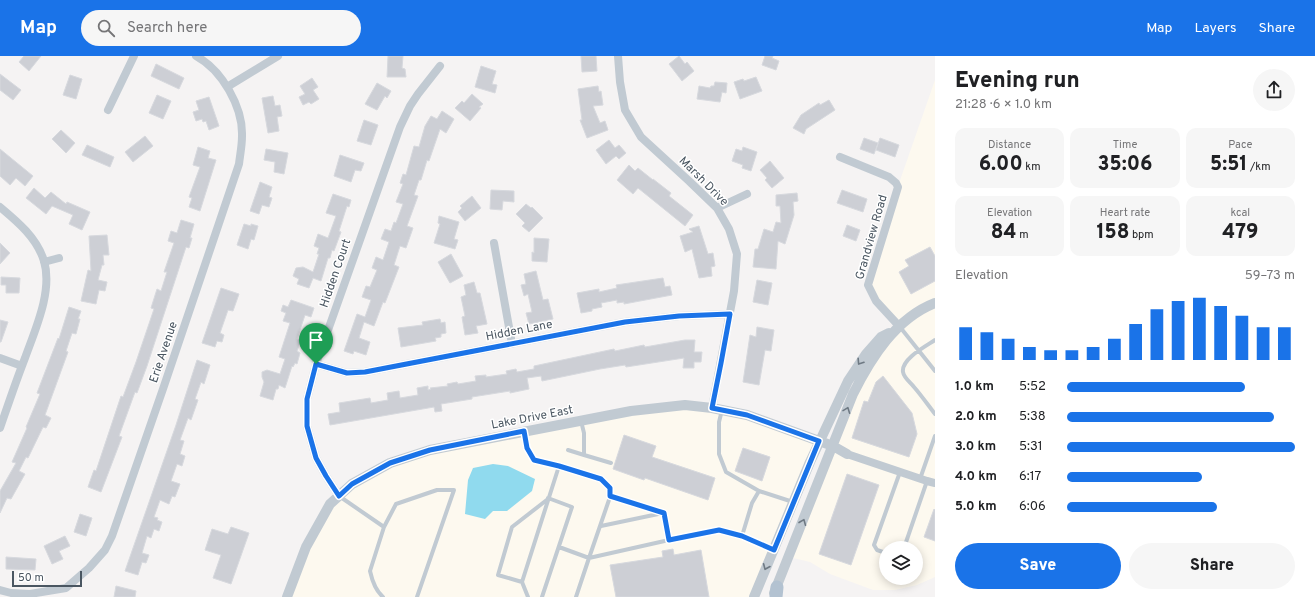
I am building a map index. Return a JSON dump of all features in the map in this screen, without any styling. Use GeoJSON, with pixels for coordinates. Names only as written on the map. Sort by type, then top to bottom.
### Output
{"type":"FeatureCollection","features":[{"type":"Feature","properties":{"kind":"street"},"geometry":{"type":"LineString","coordinates":[[108,110],[134,56]]}},
{"type":"Feature","properties":{"kind":"street","name":"Erie Avenue"},"geometry":{"type":"LineString","coordinates":[[0,590],[30,594],[66,588],[89,568],[104,550],[112,536],[239,164],[242,135],[238,110],[227,87],[203,60],[196,56]]}},
{"type":"Feature","properties":{"kind":"street"},"geometry":{"type":"LineString","coordinates":[[227,87],[278,56]]}},
{"type":"Feature","properties":{"kind":"street","name":"Marsh Drive"},"geometry":{"type":"LineString","coordinates":[[618,56],[620,82],[625,110],[641,137],[717,208],[729,230],[737,254],[734,291],[712,408]]}},
{"type":"Feature","properties":{"kind":"street","name":"Hidden Court"},"geometry":{"type":"LineString","coordinates":[[339,496],[316,458],[307,426],[307,399],[316,364],[400,127],[410,106],[440,66]]}},
{"type":"Feature","properties":{"kind":"street","name":"Grandview Road"},"geometry":{"type":"LineString","coordinates":[[840,158],[889,177],[896,182],[898,187],[868,285],[876,301],[899,326]]}},
{"type":"Feature","properties":{"kind":"street"},"geometry":{"type":"LineString","coordinates":[[717,208],[747,194]]}},
{"type":"Feature","properties":{"kind":"street"},"geometry":{"type":"LineString","coordinates":[[0,207],[19,223],[32,237],[40,251],[47,278],[45,296],[0,428]]}},
{"type":"Feature","properties":{"kind":"street"},"geometry":{"type":"LineString","coordinates":[[494,243],[512,344]]}},
{"type":"Feature","properties":{"kind":"street"},"geometry":{"type":"LineString","coordinates":[[44,262],[59,258]]}},
{"type":"Feature","properties":{"kind":"street"},"geometry":{"type":"LineString","coordinates":[[775,594],[853,394],[865,370],[899,326],[909,317],[935,303]]}},
{"type":"Feature","properties":{"kind":"street","name":"Hidden Lane"},"geometry":{"type":"LineString","coordinates":[[316,364],[347,373],[365,372],[625,322],[679,316],[730,314]]}},
{"type":"Feature","properties":{"kind":"street"},"geometry":{"type":"LineString","coordinates":[[754,597],[819,441],[848,381],[866,354],[881,337],[899,326]]}},
{"type":"Feature","properties":{"kind":"street"},"geometry":{"type":"LineString","coordinates":[[0,358],[22,366]]}},
{"type":"Feature","properties":{"kind":"street","name":"Lake Drive East"},"geometry":{"type":"LineString","coordinates":[[287,597],[306,546],[330,504],[352,484],[390,463],[430,450],[524,431],[631,412],[685,405],[712,408],[747,415],[833,446],[847,454]]}},
{"type":"Feature","properties":{"kind":"street"},"geometry":{"type":"LineString","coordinates":[[847,454],[927,481]]}},
{"type":"Feature","properties":{"kind":"lane"},"geometry":{"type":"LineString","coordinates":[[899,326],[935,371]]}},
{"type":"Feature","properties":{"kind":"lane"},"geometry":{"type":"LineString","coordinates":[[935,340],[918,350],[905,364],[902,371],[905,378],[935,414]]}},
{"type":"Feature","properties":{"kind":"lane"},"geometry":{"type":"LineString","coordinates":[[722,410],[719,422],[719,454],[726,472],[759,491],[793,502]]}},
{"type":"Feature","properties":{"kind":"lane"},"geometry":{"type":"LineString","coordinates":[[580,421],[584,433],[584,455]]}},
{"type":"Feature","properties":{"kind":"lane"},"geometry":{"type":"LineString","coordinates":[[524,431],[527,448],[534,460],[601,479],[610,488],[610,496],[601,526],[576,597]]}},
{"type":"Feature","properties":{"kind":"lane"},"geometry":{"type":"LineString","coordinates":[[906,541],[927,481],[935,436]]}},
{"type":"Feature","properties":{"kind":"lane"},"geometry":{"type":"LineString","coordinates":[[568,450],[611,463]]}},
{"type":"Feature","properties":{"kind":"lane"},"geometry":{"type":"LineString","coordinates":[[528,597],[522,582],[559,466]]}},
{"type":"Feature","properties":{"kind":"lane"},"geometry":{"type":"LineString","coordinates":[[879,551],[874,545],[900,472]]}},
{"type":"Feature","properties":{"kind":"lane"},"geometry":{"type":"LineString","coordinates":[[383,597],[380,595],[370,572],[384,527],[396,504],[437,490],[454,490],[418,597]]}},
{"type":"Feature","properties":{"kind":"lane"},"geometry":{"type":"LineString","coordinates":[[742,536],[752,503],[759,491]]}},
{"type":"Feature","properties":{"kind":"lane"},"geometry":{"type":"LineString","coordinates":[[339,496],[384,527]]}},
{"type":"Feature","properties":{"kind":"lane"},"geometry":{"type":"LineString","coordinates":[[610,496],[664,513]]}},
{"type":"Feature","properties":{"kind":"lane"},"geometry":{"type":"LineString","coordinates":[[542,597],[572,507],[548,498]]}},
{"type":"Feature","properties":{"kind":"lane"},"geometry":{"type":"LineString","coordinates":[[522,582],[498,575],[512,527],[548,498]]}},
{"type":"Feature","properties":{"kind":"lane"},"geometry":{"type":"LineString","coordinates":[[601,526],[664,513]]}},
{"type":"Feature","properties":{"kind":"lane"},"geometry":{"type":"LineString","coordinates":[[664,513],[669,540]]}},
{"type":"Feature","properties":{"kind":"lane"},"geometry":{"type":"LineString","coordinates":[[559,547],[590,558],[719,530],[742,536],[774,550]]}},
{"type":"Feature","properties":{"kind":"shaded area"},"geometry":{"type":"Polygon","coordinates":[[[935,80],[935,577],[923,582],[923,541],[879,541],[879,585],[917,585],[895,590],[873,590],[830,574],[810,562],[789,557],[860,381],[899,326],[876,301],[870,280],[897,189],[935,80]]]}},
{"type":"Feature","properties":{"kind":"shaded area"},"geometry":{"type":"Polygon","coordinates":[[[678,405],[722,410],[819,441],[754,597],[286,597],[331,503],[367,476],[433,449],[678,405]]]}},
{"type":"Feature","properties":{"kind":"water"},"geometry":{"type":"Polygon","coordinates":[[[493,464],[508,466],[535,479],[532,491],[507,511],[493,511],[485,519],[465,514],[468,480],[473,468],[493,464]]]}},
{"type":"Feature","properties":{"kind":"building"},"geometry":{"type":"Polygon","coordinates":[[[24,56],[41,56],[29,71],[19,62],[24,56]]]}},
{"type":"Feature","properties":{"kind":"building"},"geometry":{"type":"Polygon","coordinates":[[[388,56],[403,56],[402,68],[405,69],[406,77],[387,77],[388,56]]]}},
{"type":"Feature","properties":{"kind":"building"},"geometry":{"type":"Polygon","coordinates":[[[581,56],[596,56],[597,71],[582,72],[581,56]]]}},
{"type":"Feature","properties":{"kind":"building"},"geometry":{"type":"Polygon","coordinates":[[[679,56],[685,64],[687,62],[694,71],[682,81],[669,64],[679,56]]]}},
{"type":"Feature","properties":{"kind":"building"},"geometry":{"type":"Polygon","coordinates":[[[765,56],[773,56],[772,58],[779,61],[776,70],[762,65],[765,56]]]}},
{"type":"Feature","properties":{"kind":"building"},"geometry":{"type":"Polygon","coordinates":[[[156,64],[184,78],[179,89],[151,76],[156,64]]]}},
{"type":"Feature","properties":{"kind":"building"},"geometry":{"type":"Polygon","coordinates":[[[481,66],[496,71],[492,84],[497,85],[495,93],[475,87],[481,66]]]}},
{"type":"Feature","properties":{"kind":"building"},"geometry":{"type":"Polygon","coordinates":[[[0,74],[21,90],[13,100],[0,90],[0,74]]]}},
{"type":"Feature","properties":{"kind":"building"},"geometry":{"type":"Polygon","coordinates":[[[70,75],[82,79],[76,99],[63,95],[70,75]]]}},
{"type":"Feature","properties":{"kind":"building"},"geometry":{"type":"Polygon","coordinates":[[[756,77],[762,91],[740,99],[734,82],[743,79],[744,81],[756,77]]]}},
{"type":"Feature","properties":{"kind":"building"},"geometry":{"type":"Polygon","coordinates":[[[312,78],[318,87],[313,90],[319,99],[311,104],[309,102],[303,105],[299,97],[305,94],[300,86],[312,78]]]}},
{"type":"Feature","properties":{"kind":"building"},"geometry":{"type":"Polygon","coordinates":[[[715,82],[727,83],[726,93],[722,92],[720,102],[697,99],[699,86],[710,88],[711,86],[714,86],[715,82]]]}},
{"type":"Feature","properties":{"kind":"building"},"geometry":{"type":"Polygon","coordinates":[[[377,83],[391,91],[387,98],[385,96],[377,110],[365,104],[377,83]]]}},
{"type":"Feature","properties":{"kind":"building"},"geometry":{"type":"Polygon","coordinates":[[[598,86],[599,92],[601,91],[603,105],[593,106],[600,123],[605,121],[608,130],[587,138],[580,120],[582,120],[578,89],[598,86]]]}},
{"type":"Feature","properties":{"kind":"building"},"geometry":{"type":"Polygon","coordinates":[[[472,94],[483,104],[479,107],[481,108],[470,121],[455,108],[462,101],[464,103],[472,94]]]}},
{"type":"Feature","properties":{"kind":"building"},"geometry":{"type":"Polygon","coordinates":[[[157,95],[171,101],[163,119],[149,113],[157,95]]]}},
{"type":"Feature","properties":{"kind":"building"},"geometry":{"type":"Polygon","coordinates":[[[273,96],[275,106],[280,105],[282,116],[277,117],[279,131],[268,133],[262,98],[273,96]]]}},
{"type":"Feature","properties":{"kind":"building"},"geometry":{"type":"Polygon","coordinates":[[[209,97],[219,126],[209,130],[206,121],[203,122],[202,119],[196,121],[193,112],[199,110],[196,101],[209,97]]]}},
{"type":"Feature","properties":{"kind":"building"},"geometry":{"type":"Polygon","coordinates":[[[829,100],[835,110],[806,129],[804,134],[793,128],[801,115],[819,103],[820,105],[829,100]]]}},
{"type":"Feature","properties":{"kind":"building"},"geometry":{"type":"Polygon","coordinates":[[[442,111],[454,119],[446,133],[440,129],[429,161],[427,160],[421,180],[419,180],[414,195],[418,196],[407,226],[413,228],[406,248],[400,246],[394,265],[399,267],[385,303],[383,302],[374,326],[364,322],[359,338],[370,342],[366,355],[354,351],[353,354],[344,351],[357,314],[365,317],[371,300],[362,297],[366,286],[370,287],[377,270],[372,268],[376,257],[383,260],[389,242],[381,239],[385,229],[391,231],[394,222],[396,223],[403,204],[396,202],[403,184],[400,183],[403,174],[406,175],[414,146],[419,147],[425,126],[431,116],[437,119],[442,111]]]}},
{"type":"Feature","properties":{"kind":"building"},"geometry":{"type":"Polygon","coordinates":[[[364,120],[378,125],[371,145],[357,141],[364,120]]]}},
{"type":"Feature","properties":{"kind":"building"},"geometry":{"type":"Polygon","coordinates":[[[61,130],[75,143],[66,153],[52,139],[61,130]]]}},
{"type":"Feature","properties":{"kind":"building"},"geometry":{"type":"Polygon","coordinates":[[[145,136],[153,146],[133,162],[125,152],[145,136]]]}},
{"type":"Feature","properties":{"kind":"building"},"geometry":{"type":"Polygon","coordinates":[[[864,138],[878,143],[874,154],[860,149],[864,138]]]}},
{"type":"Feature","properties":{"kind":"building"},"geometry":{"type":"Polygon","coordinates":[[[880,138],[899,145],[895,157],[876,150],[880,138]]]}},
{"type":"Feature","properties":{"kind":"building"},"geometry":{"type":"Polygon","coordinates":[[[609,140],[615,148],[619,145],[626,153],[619,159],[616,156],[606,164],[596,150],[609,140]]]}},
{"type":"Feature","properties":{"kind":"building"},"geometry":{"type":"Polygon","coordinates":[[[87,145],[114,157],[110,167],[82,155],[87,145]]]}},
{"type":"Feature","properties":{"kind":"building"},"geometry":{"type":"Polygon","coordinates":[[[198,147],[210,151],[208,158],[216,160],[200,211],[189,207],[192,198],[189,197],[200,167],[193,165],[198,147]]]}},
{"type":"Feature","properties":{"kind":"building"},"geometry":{"type":"Polygon","coordinates":[[[743,147],[757,152],[751,171],[742,168],[743,165],[732,161],[736,149],[742,151],[743,147]]]}},
{"type":"Feature","properties":{"kind":"building"},"geometry":{"type":"Polygon","coordinates":[[[0,149],[33,176],[25,186],[16,178],[10,185],[0,176],[0,149]]]}},
{"type":"Feature","properties":{"kind":"building"},"geometry":{"type":"Polygon","coordinates":[[[266,149],[288,153],[284,174],[274,172],[275,162],[264,160],[266,149]]]}},
{"type":"Feature","properties":{"kind":"building"},"geometry":{"type":"Polygon","coordinates":[[[340,155],[364,163],[361,171],[355,170],[351,182],[334,176],[340,155]]]}},
{"type":"Feature","properties":{"kind":"building"},"geometry":{"type":"Polygon","coordinates":[[[770,161],[784,178],[772,188],[765,180],[767,178],[760,170],[770,161]]]}},
{"type":"Feature","properties":{"kind":"building"},"geometry":{"type":"Polygon","coordinates":[[[629,165],[635,171],[638,168],[671,193],[669,196],[693,215],[685,226],[638,188],[633,194],[617,180],[629,165]]]}},
{"type":"Feature","properties":{"kind":"building"},"geometry":{"type":"Polygon","coordinates":[[[260,182],[272,187],[269,197],[272,198],[269,207],[262,205],[259,214],[250,211],[260,182]]]}},
{"type":"Feature","properties":{"kind":"building"},"geometry":{"type":"Polygon","coordinates":[[[34,188],[45,198],[51,192],[66,204],[67,202],[90,212],[82,230],[69,224],[73,215],[52,206],[46,214],[26,198],[34,188]]]}},
{"type":"Feature","properties":{"kind":"building"},"geometry":{"type":"Polygon","coordinates":[[[491,190],[514,191],[514,202],[503,201],[502,210],[490,209],[491,190]]]}},
{"type":"Feature","properties":{"kind":"building"},"geometry":{"type":"Polygon","coordinates":[[[842,190],[867,199],[863,212],[837,203],[842,190]]]}},
{"type":"Feature","properties":{"kind":"building"},"geometry":{"type":"Polygon","coordinates":[[[797,193],[798,201],[793,202],[794,215],[785,244],[778,241],[776,269],[753,267],[755,249],[758,249],[764,229],[773,232],[776,222],[781,223],[780,206],[776,206],[776,195],[797,193]]]}},
{"type":"Feature","properties":{"kind":"building"},"geometry":{"type":"Polygon","coordinates":[[[333,194],[351,200],[349,207],[347,206],[339,231],[341,232],[334,251],[332,250],[330,258],[328,258],[321,281],[313,278],[309,288],[297,284],[299,279],[293,276],[296,268],[303,267],[313,272],[319,254],[317,254],[319,248],[314,246],[318,234],[328,238],[336,216],[326,213],[333,194]]]}},
{"type":"Feature","properties":{"kind":"building"},"geometry":{"type":"Polygon","coordinates":[[[472,196],[481,208],[465,221],[458,212],[462,208],[460,206],[472,196]]]}},
{"type":"Feature","properties":{"kind":"building"},"geometry":{"type":"Polygon","coordinates":[[[526,204],[531,208],[532,207],[543,218],[529,232],[522,226],[525,223],[516,214],[526,204]]]}},
{"type":"Feature","properties":{"kind":"building"},"geometry":{"type":"Polygon","coordinates":[[[439,216],[459,222],[454,239],[458,240],[455,249],[434,243],[440,224],[438,223],[439,216]]]}},
{"type":"Feature","properties":{"kind":"building"},"geometry":{"type":"Polygon","coordinates":[[[181,220],[194,224],[190,238],[192,238],[189,248],[186,247],[147,366],[137,393],[135,392],[119,436],[122,437],[101,492],[88,487],[94,470],[96,471],[121,396],[123,397],[136,362],[154,309],[151,308],[157,289],[161,291],[167,272],[164,272],[174,243],[168,241],[171,231],[177,233],[181,220]]]}},
{"type":"Feature","properties":{"kind":"building"},"geometry":{"type":"Polygon","coordinates":[[[244,224],[258,226],[254,240],[251,239],[248,249],[237,245],[244,224]]]}},
{"type":"Feature","properties":{"kind":"building"},"geometry":{"type":"Polygon","coordinates":[[[847,225],[860,230],[856,241],[843,236],[847,225]]]}},
{"type":"Feature","properties":{"kind":"building"},"geometry":{"type":"Polygon","coordinates":[[[699,226],[708,254],[713,253],[715,266],[711,267],[712,276],[699,278],[692,249],[685,252],[680,236],[693,232],[689,229],[699,226]]]}},
{"type":"Feature","properties":{"kind":"building"},"geometry":{"type":"Polygon","coordinates":[[[107,235],[109,255],[103,255],[104,265],[102,265],[98,280],[107,282],[105,291],[99,290],[96,304],[81,301],[88,270],[91,271],[89,236],[107,235]]]}},
{"type":"Feature","properties":{"kind":"building"},"geometry":{"type":"Polygon","coordinates":[[[534,238],[549,239],[547,262],[532,261],[532,252],[534,253],[534,238]]]}},
{"type":"Feature","properties":{"kind":"building"},"geometry":{"type":"Polygon","coordinates":[[[0,243],[10,253],[0,264],[0,243]]]}},
{"type":"Feature","properties":{"kind":"building"},"geometry":{"type":"Polygon","coordinates":[[[930,247],[935,256],[935,281],[911,294],[899,272],[909,266],[905,260],[930,247]]]}},
{"type":"Feature","properties":{"kind":"building"},"geometry":{"type":"Polygon","coordinates":[[[451,254],[463,276],[450,283],[438,262],[451,254]]]}},
{"type":"Feature","properties":{"kind":"building"},"geometry":{"type":"Polygon","coordinates":[[[536,271],[543,300],[548,299],[553,319],[529,324],[526,313],[532,312],[528,294],[524,296],[521,285],[526,284],[524,274],[536,271]]]}},
{"type":"Feature","properties":{"kind":"building"},"geometry":{"type":"Polygon","coordinates":[[[1,277],[20,278],[19,293],[6,293],[6,285],[1,285],[1,277]]]}},
{"type":"Feature","properties":{"kind":"building"},"geometry":{"type":"Polygon","coordinates":[[[663,278],[665,287],[670,286],[672,295],[624,304],[624,302],[617,303],[617,300],[601,303],[602,307],[581,313],[577,293],[599,289],[599,292],[617,288],[616,285],[663,278]]]}},
{"type":"Feature","properties":{"kind":"building"},"geometry":{"type":"Polygon","coordinates":[[[757,280],[772,283],[768,305],[753,302],[757,280]]]}},
{"type":"Feature","properties":{"kind":"building"},"geometry":{"type":"Polygon","coordinates":[[[474,282],[477,293],[480,293],[487,324],[476,326],[478,333],[465,335],[462,317],[465,316],[461,297],[466,295],[464,285],[474,282]]]}},
{"type":"Feature","properties":{"kind":"building"},"geometry":{"type":"Polygon","coordinates":[[[221,288],[239,294],[233,311],[228,310],[220,333],[224,335],[222,342],[217,341],[215,347],[202,343],[221,288]]]}},
{"type":"Feature","properties":{"kind":"building"},"geometry":{"type":"Polygon","coordinates":[[[291,300],[314,308],[311,317],[305,315],[297,339],[301,340],[297,351],[300,353],[297,364],[295,363],[293,367],[292,366],[285,388],[279,385],[278,389],[276,389],[273,400],[260,396],[264,382],[262,372],[267,370],[280,374],[285,359],[279,357],[290,323],[283,321],[286,313],[281,311],[283,305],[288,307],[291,300]]]}},
{"type":"Feature","properties":{"kind":"building"},"geometry":{"type":"Polygon","coordinates":[[[69,307],[81,311],[78,319],[80,319],[76,334],[72,333],[66,351],[68,352],[45,415],[51,418],[46,428],[43,427],[28,458],[26,457],[19,471],[25,474],[11,499],[7,498],[0,513],[0,491],[16,463],[12,462],[40,394],[37,393],[58,338],[59,339],[69,307]]]}},
{"type":"Feature","properties":{"kind":"building"},"geometry":{"type":"Polygon","coordinates":[[[440,319],[441,323],[445,322],[446,333],[441,334],[441,337],[435,338],[436,341],[401,347],[398,328],[423,325],[422,322],[440,319]]]}},
{"type":"Feature","properties":{"kind":"building"},"geometry":{"type":"Polygon","coordinates":[[[0,320],[8,322],[1,342],[0,342],[0,320]]]}},
{"type":"Feature","properties":{"kind":"building"},"geometry":{"type":"Polygon","coordinates":[[[757,327],[774,330],[771,351],[765,350],[759,385],[743,382],[750,335],[756,337],[757,327]]]}},
{"type":"Feature","properties":{"kind":"building"},"geometry":{"type":"Polygon","coordinates":[[[685,340],[695,340],[694,352],[702,352],[701,362],[694,362],[694,368],[683,368],[684,358],[626,367],[625,365],[600,369],[542,381],[541,376],[527,378],[529,389],[510,393],[510,391],[472,397],[472,399],[441,404],[442,411],[435,412],[434,407],[330,425],[328,414],[340,412],[339,403],[370,398],[371,403],[388,400],[387,393],[399,391],[400,398],[418,395],[417,388],[428,386],[428,390],[431,389],[430,388],[448,386],[447,384],[457,382],[458,384],[476,381],[475,376],[486,375],[486,377],[507,374],[506,371],[516,369],[517,372],[534,369],[534,366],[614,349],[615,351],[644,345],[645,347],[685,340]]]}},
{"type":"Feature","properties":{"kind":"building"},"geometry":{"type":"Polygon","coordinates":[[[197,360],[210,365],[204,384],[201,382],[195,399],[198,400],[191,420],[188,418],[180,440],[184,441],[180,454],[185,456],[182,466],[177,464],[171,481],[180,484],[175,497],[172,496],[169,504],[160,500],[154,517],[158,518],[157,520],[162,522],[159,531],[154,529],[151,538],[147,536],[142,553],[149,555],[146,563],[142,562],[138,575],[125,571],[197,360]]]}},
{"type":"Feature","properties":{"kind":"building"},"geometry":{"type":"Polygon","coordinates":[[[883,376],[912,413],[917,434],[909,457],[852,438],[864,401],[868,402],[876,382],[883,376]]]}},
{"type":"Feature","properties":{"kind":"building"},"geometry":{"type":"Polygon","coordinates":[[[624,435],[656,446],[652,457],[715,478],[708,500],[645,478],[644,480],[613,469],[624,435]]]}},
{"type":"Feature","properties":{"kind":"building"},"geometry":{"type":"Polygon","coordinates":[[[743,448],[770,457],[762,481],[735,471],[743,448]]]}},
{"type":"Feature","properties":{"kind":"building"},"geometry":{"type":"Polygon","coordinates":[[[847,474],[879,485],[851,565],[819,554],[847,474]]]}},
{"type":"Feature","properties":{"kind":"building"},"geometry":{"type":"Polygon","coordinates":[[[934,509],[935,510],[935,541],[924,537],[934,509]]]}},
{"type":"Feature","properties":{"kind":"building"},"geometry":{"type":"Polygon","coordinates":[[[80,514],[92,518],[86,536],[74,532],[80,514]]]}},
{"type":"Feature","properties":{"kind":"building"},"geometry":{"type":"Polygon","coordinates":[[[231,527],[249,533],[231,584],[213,578],[221,555],[205,550],[212,529],[228,534],[231,527]]]}},
{"type":"Feature","properties":{"kind":"building"},"geometry":{"type":"Polygon","coordinates":[[[65,536],[70,546],[59,551],[63,559],[52,564],[44,546],[65,536]]]}},
{"type":"Feature","properties":{"kind":"building"},"geometry":{"type":"Polygon","coordinates":[[[673,549],[674,555],[701,550],[709,597],[616,597],[610,565],[663,557],[662,551],[673,549]]]}},
{"type":"Feature","properties":{"kind":"building"},"geometry":{"type":"Polygon","coordinates":[[[6,557],[36,559],[35,570],[6,569],[6,557]]]}},
{"type":"Feature","properties":{"kind":"building"},"geometry":{"type":"Polygon","coordinates":[[[116,586],[136,591],[135,597],[114,597],[116,586]]]}},
{"type":"Feature","properties":{"kind":"route"},"geometry":{"type":"LineString","coordinates":[[730,314],[712,408],[747,415],[819,441],[774,550],[742,536],[719,530],[669,540],[664,513],[610,496],[610,488],[601,479],[534,460],[527,448],[524,431],[430,450],[390,463],[352,484],[339,496],[316,458],[307,426],[307,399],[316,364],[347,373],[365,372],[625,322],[679,316],[730,314]]}}]}
